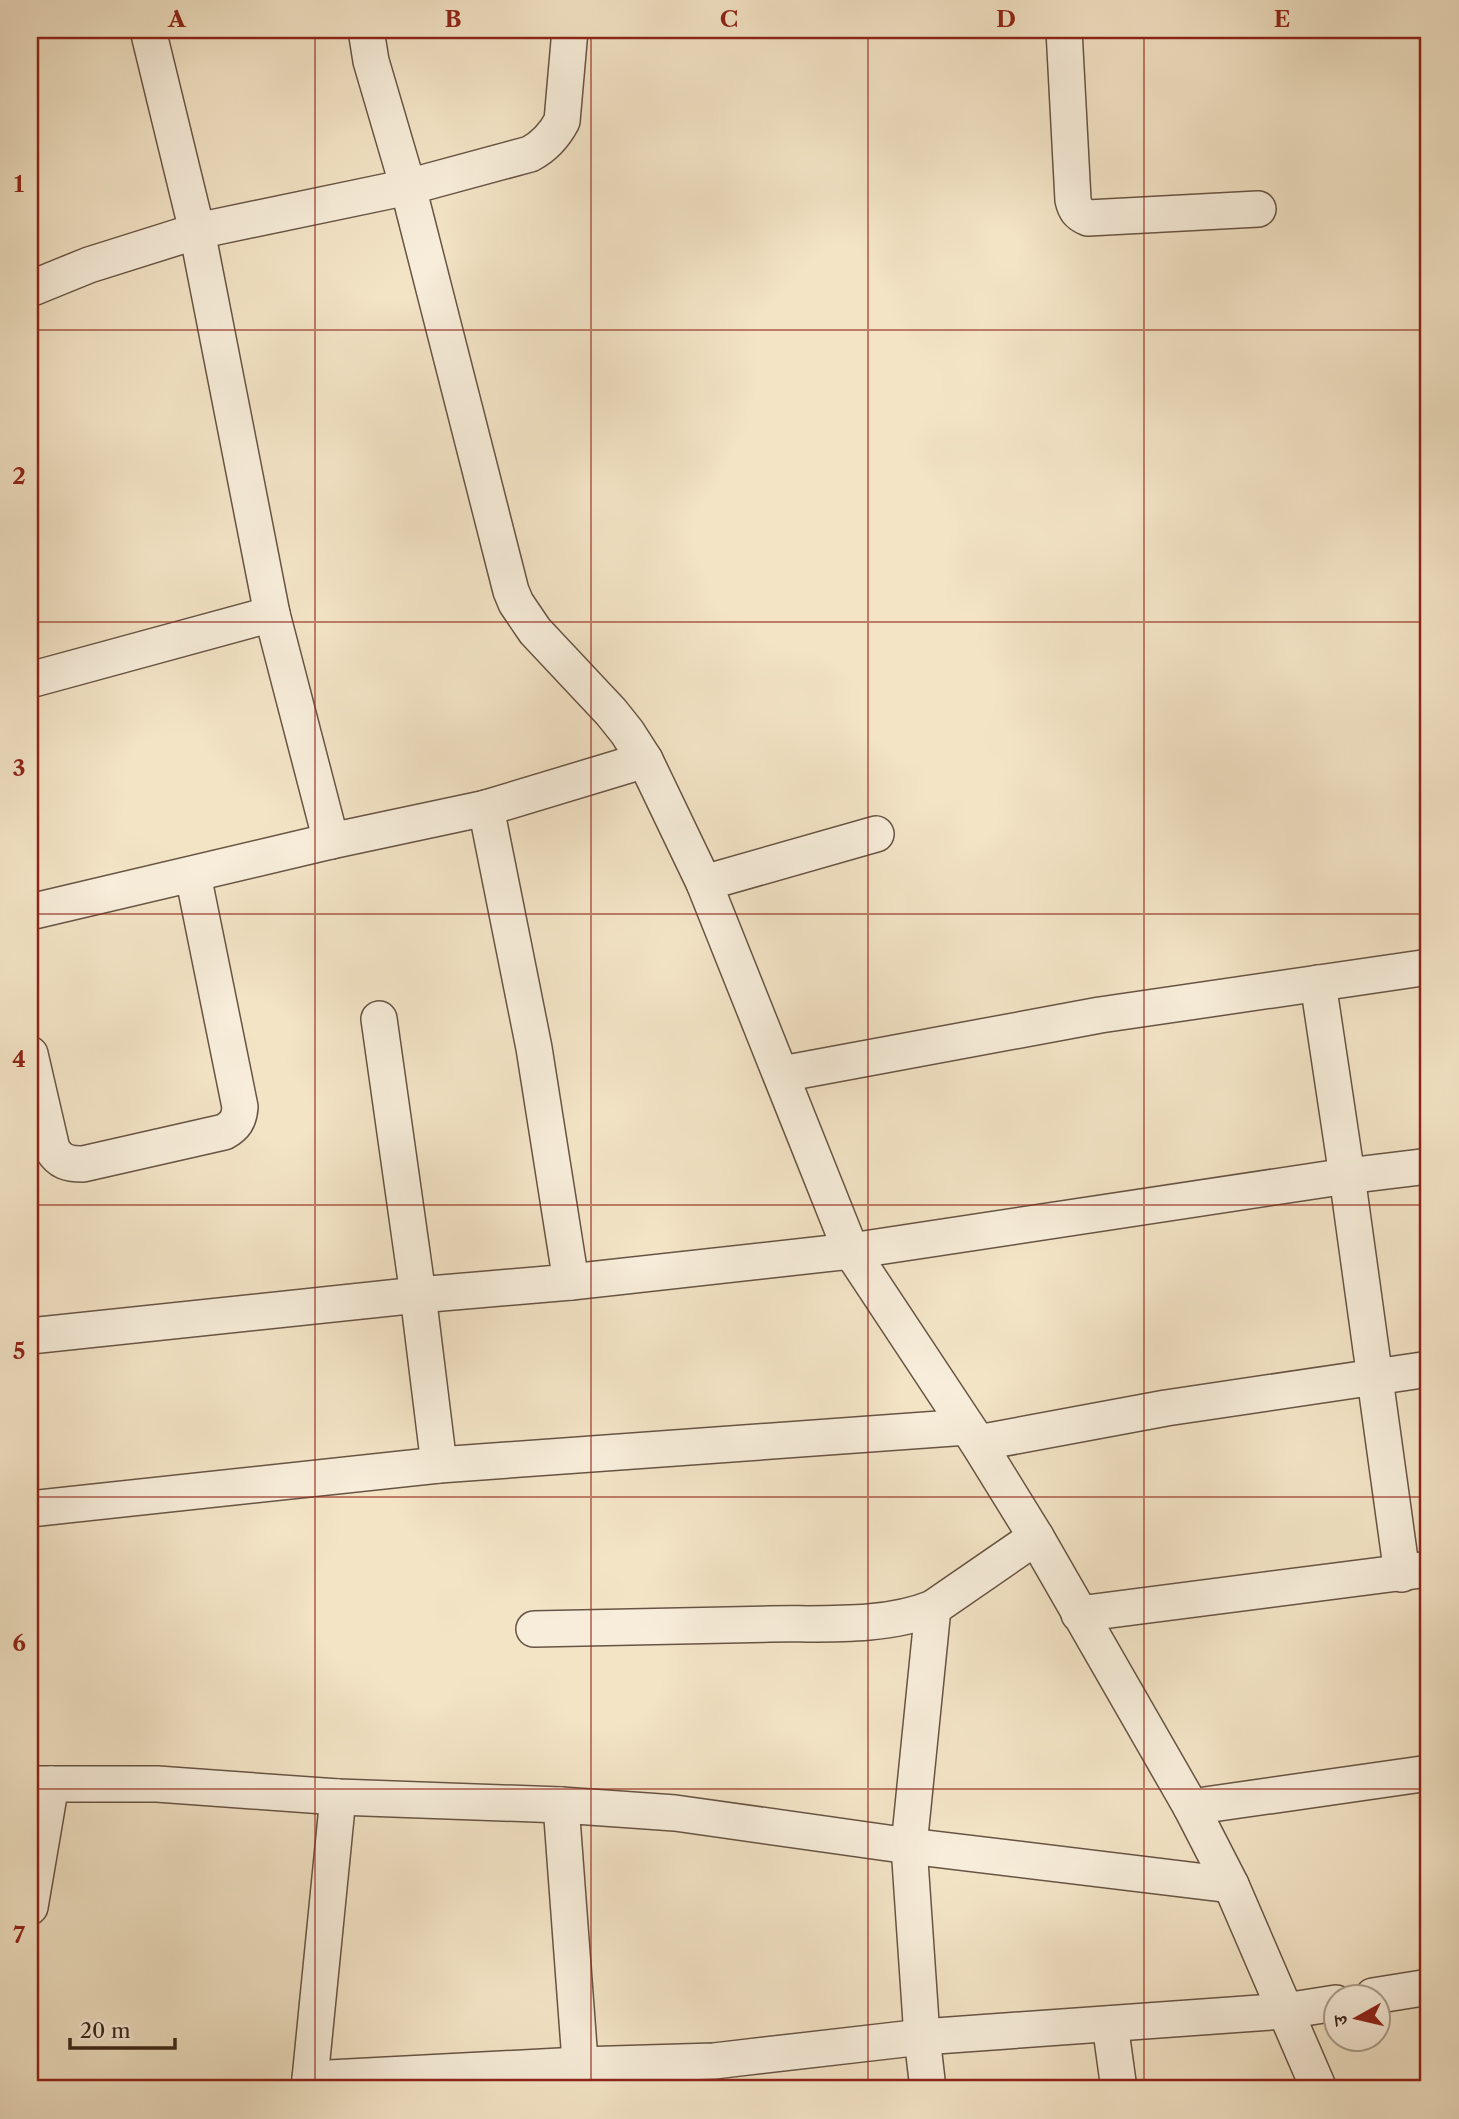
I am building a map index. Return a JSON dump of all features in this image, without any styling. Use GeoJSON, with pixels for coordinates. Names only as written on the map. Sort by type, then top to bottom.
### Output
{"type":"FeatureCollection","features":[{"type":"Feature","properties":{"kind":"street"},"geometry":{"type":"LineString","coordinates":[[148,30],[197,231],[272,614],[331,841]]}},
{"type":"Feature","properties":{"kind":"street"},"geometry":{"type":"LineString","coordinates":[[366,30],[371,61],[408,187],[510,591],[535,631],[611,712],[645,760],[704,883],[852,1251],[973,1435],[1036,1537],[1191,1807],[1231,1885],[1319,2089]]}},
{"type":"Feature","properties":{"kind":"street"},"geometry":{"type":"LineString","coordinates":[[30,289],[89,265],[197,231],[408,187],[530,154],[555,134],[562,121],[570,30]]}},
{"type":"Feature","properties":{"kind":"street"},"geometry":{"type":"LineString","coordinates":[[1064,30],[1075,209],[1088,218],[1258,209]]}},
{"type":"Feature","properties":{"kind":"street"},"geometry":{"type":"LineString","coordinates":[[30,680],[272,614]]}},
{"type":"Feature","properties":{"kind":"street"},"geometry":{"type":"LineString","coordinates":[[30,912],[331,841],[486,808],[645,760]]}},
{"type":"Feature","properties":{"kind":"street"},"geometry":{"type":"LineString","coordinates":[[486,808],[534,1048],[571,1282]]}},
{"type":"Feature","properties":{"kind":"street"},"geometry":{"type":"LineString","coordinates":[[704,883],[876,834]]}},
{"type":"Feature","properties":{"kind":"street"},"geometry":{"type":"LineString","coordinates":[[30,1054],[52,1149],[58,1160],[83,1164],[225,1132],[234,1126],[240,1107],[193,875]]}},
{"type":"Feature","properties":{"kind":"street"},"geometry":{"type":"LineString","coordinates":[[782,1074],[1100,1015],[1429,967]]}},
{"type":"Feature","properties":{"kind":"street"},"geometry":{"type":"LineString","coordinates":[[1079,1614],[1415,1571],[1375,1378],[1318,983]]}},
{"type":"Feature","properties":{"kind":"street"},"geometry":{"type":"LineString","coordinates":[[379,1019],[439,1465]]}},
{"type":"Feature","properties":{"kind":"street"},"geometry":{"type":"LineString","coordinates":[[30,1336],[852,1251],[1429,1166]]}},
{"type":"Feature","properties":{"kind":"street"},"geometry":{"type":"LineString","coordinates":[[30,1509],[439,1465],[973,1435],[1429,1369]]}},
{"type":"Feature","properties":{"kind":"street"},"geometry":{"type":"LineString","coordinates":[[534,1629],[838,1623],[895,1619],[933,1608],[1036,1537]]}},
{"type":"Feature","properties":{"kind":"street"},"geometry":{"type":"LineString","coordinates":[[928,2089],[909,1846],[933,1608]]}},
{"type":"Feature","properties":{"kind":"street"},"geometry":{"type":"LineString","coordinates":[[1191,1807],[1429,1773]]}},
{"type":"Feature","properties":{"kind":"street"},"geometry":{"type":"LineString","coordinates":[[30,1907],[40,1784],[157,1784],[338,1797],[561,1805],[675,1813],[909,1846],[1231,1885]]}},
{"type":"Feature","properties":{"kind":"street"},"geometry":{"type":"LineString","coordinates":[[338,1797],[309,2084],[581,2077],[922,2037],[1285,2011],[1322,2005]]}},
{"type":"Feature","properties":{"kind":"street"},"geometry":{"type":"LineString","coordinates":[[561,1805],[581,2077]]}},
{"type":"Feature","properties":{"kind":"street"},"geometry":{"type":"LineString","coordinates":[[1392,1994],[1429,1987]]}},
{"type":"Feature","properties":{"kind":"street"},"geometry":{"type":"LineString","coordinates":[[1110,2024],[1119,2089]]}}]}
